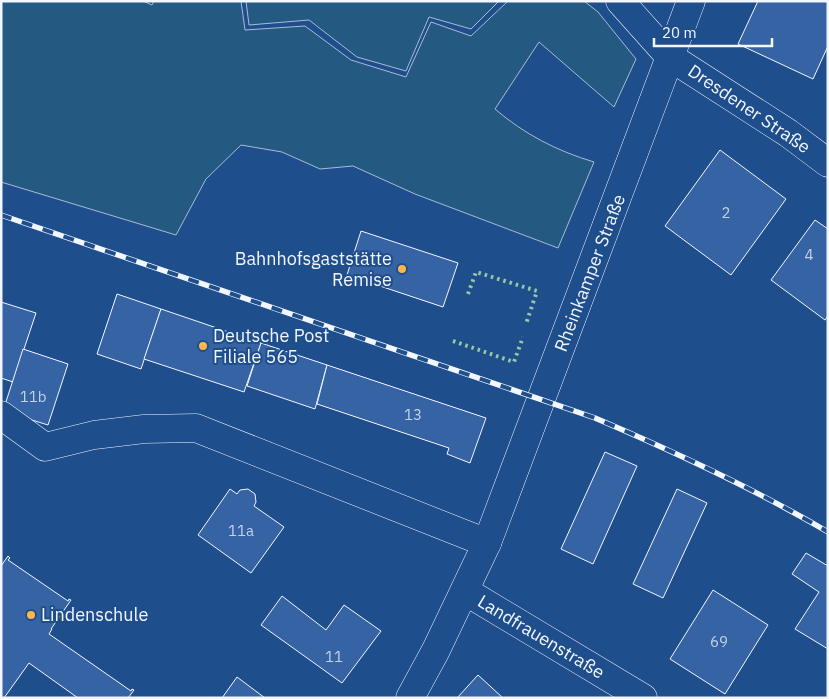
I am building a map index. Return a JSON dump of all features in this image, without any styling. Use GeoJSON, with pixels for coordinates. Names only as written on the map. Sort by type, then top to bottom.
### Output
{"type":"FeatureCollection","features":[{"type":"Feature","properties":{"kind":"street","name":"Dresdener Straße"},"geometry":{"type":"LineString","coordinates":[[620,1],[670,57],[788,133],[828,163]]}},
{"type":"Feature","properties":{"kind":"street","name":"Rheinkamper Straße"},"geometry":{"type":"LineString","coordinates":[[410,698],[465,591],[487,543],[591,272],[691,1]]}},
{"type":"Feature","properties":{"kind":"street"},"geometry":{"type":"LineString","coordinates":[[1,415],[45,447],[94,435],[144,429],[196,428],[487,543]]}},
{"type":"Feature","properties":{"kind":"street","name":"Landfrauenstraße"},"geometry":{"type":"LineString","coordinates":[[465,591],[643,698]]}},
{"type":"Feature","properties":{"kind":"shaded area"},"geometry":{"type":"Polygon","coordinates":[[[1,1],[143,1],[152,5],[154,1],[241,1],[245,30],[305,26],[351,60],[406,77],[431,22],[471,36],[508,1],[584,1],[598,12],[636,59],[614,107],[539,42],[495,109],[529,134],[542,141],[567,153],[594,162],[558,248],[415,194],[353,166],[320,169],[282,152],[241,145],[206,179],[176,235],[1,182],[1,1]]]}},
{"type":"Feature","properties":{"kind":"shaded area"},"geometry":{"type":"Polygon","coordinates":[[[246,1],[499,1],[471,29],[429,17],[406,71],[357,57],[309,20],[249,25],[246,1]]]}},
{"type":"Feature","properties":{"kind":"building"},"geometry":{"type":"Polygon","coordinates":[[[758,1],[828,1],[828,46],[813,79],[738,44],[758,1]]]}},
{"type":"Feature","properties":{"kind":"building"},"geometry":{"type":"Polygon","coordinates":[[[720,150],[786,199],[731,275],[665,226],[720,150]]]}},
{"type":"Feature","properties":{"kind":"building"},"geometry":{"type":"Polygon","coordinates":[[[815,220],[828,229],[828,316],[825,320],[771,280],[815,220]]]}},
{"type":"Feature","properties":{"kind":"building","name":"Bahnhofsgaststätte Remise"},"geometry":{"type":"Polygon","coordinates":[[[361,231],[458,263],[443,307],[347,275],[361,231]]]}},
{"type":"Feature","properties":{"kind":"building"},"geometry":{"type":"Polygon","coordinates":[[[117,294],[161,309],[141,369],[97,354],[117,294]]]}},
{"type":"Feature","properties":{"kind":"building"},"geometry":{"type":"Polygon","coordinates":[[[1,302],[36,313],[13,382],[1,378],[1,302]]]}},
{"type":"Feature","properties":{"kind":"building"},"geometry":{"type":"Polygon","coordinates":[[[161,309],[261,343],[244,392],[144,359],[161,309]]]}},
{"type":"Feature","properties":{"kind":"building"},"geometry":{"type":"Polygon","coordinates":[[[261,343],[327,365],[315,409],[247,386],[261,343]]]}},
{"type":"Feature","properties":{"kind":"building"},"geometry":{"type":"Polygon","coordinates":[[[23,349],[68,364],[48,425],[3,411],[23,349]]]}},
{"type":"Feature","properties":{"kind":"building"},"geometry":{"type":"Polygon","coordinates":[[[327,365],[486,418],[470,463],[447,454],[449,448],[317,404],[327,365]]]}},
{"type":"Feature","properties":{"kind":"building"},"geometry":{"type":"Polygon","coordinates":[[[605,452],[637,466],[593,564],[561,549],[605,452]]]}},
{"type":"Feature","properties":{"kind":"building"},"geometry":{"type":"Polygon","coordinates":[[[230,489],[237,494],[240,490],[248,489],[255,494],[256,502],[254,506],[284,527],[251,573],[198,535],[230,489]]]}},
{"type":"Feature","properties":{"kind":"building"},"geometry":{"type":"Polygon","coordinates":[[[677,489],[707,503],[663,598],[633,584],[677,489]]]}},
{"type":"Feature","properties":{"kind":"building"},"geometry":{"type":"Polygon","coordinates":[[[806,553],[828,566],[828,649],[795,629],[819,592],[792,574],[806,553]]]}},
{"type":"Feature","properties":{"kind":"building","name":"Lindenschule"},"geometry":{"type":"Polygon","coordinates":[[[8,556],[10,558],[8,560],[68,601],[69,599],[71,600],[49,634],[131,691],[132,689],[134,690],[128,698],[78,698],[29,663],[4,698],[1,698],[1,566],[8,556]]]}},
{"type":"Feature","properties":{"kind":"building"},"geometry":{"type":"Polygon","coordinates":[[[713,590],[768,625],[725,694],[670,659],[713,590]]]}},
{"type":"Feature","properties":{"kind":"building"},"geometry":{"type":"Polygon","coordinates":[[[282,596],[326,630],[344,605],[381,631],[342,683],[261,625],[282,596]]]}},
{"type":"Feature","properties":{"kind":"building"},"geometry":{"type":"Polygon","coordinates":[[[478,675],[503,698],[457,698],[478,675]]]}},
{"type":"Feature","properties":{"kind":"building"},"geometry":{"type":"Polygon","coordinates":[[[237,677],[265,698],[222,698],[237,677]]]}},
{"type":"Feature","properties":{"kind":"railway"},"geometry":{"type":"LineString","coordinates":[[1,215],[595,418],[713,471],[771,500],[828,532]]}},
{"type":"Feature","properties":{"kind":"hedge"},"geometry":{"type":"LineString","coordinates":[[468,294],[476,272],[537,291],[526,324]]}},
{"type":"Feature","properties":{"kind":"hedge"},"geometry":{"type":"LineString","coordinates":[[453,341],[514,362],[523,337]]}},
{"type":"Feature","properties":{"kind":"place","name":"Bahnhofsgaststätte Remise"},"geometry":{"type":"Point","coordinates":[402,269]}},
{"type":"Feature","properties":{"kind":"place","name":"Deutsche Post Filiale 565"},"geometry":{"type":"Point","coordinates":[203,346]}},
{"type":"Feature","properties":{"kind":"place","name":"Lindenschule"},"geometry":{"type":"Point","coordinates":[31,615]}}]}
